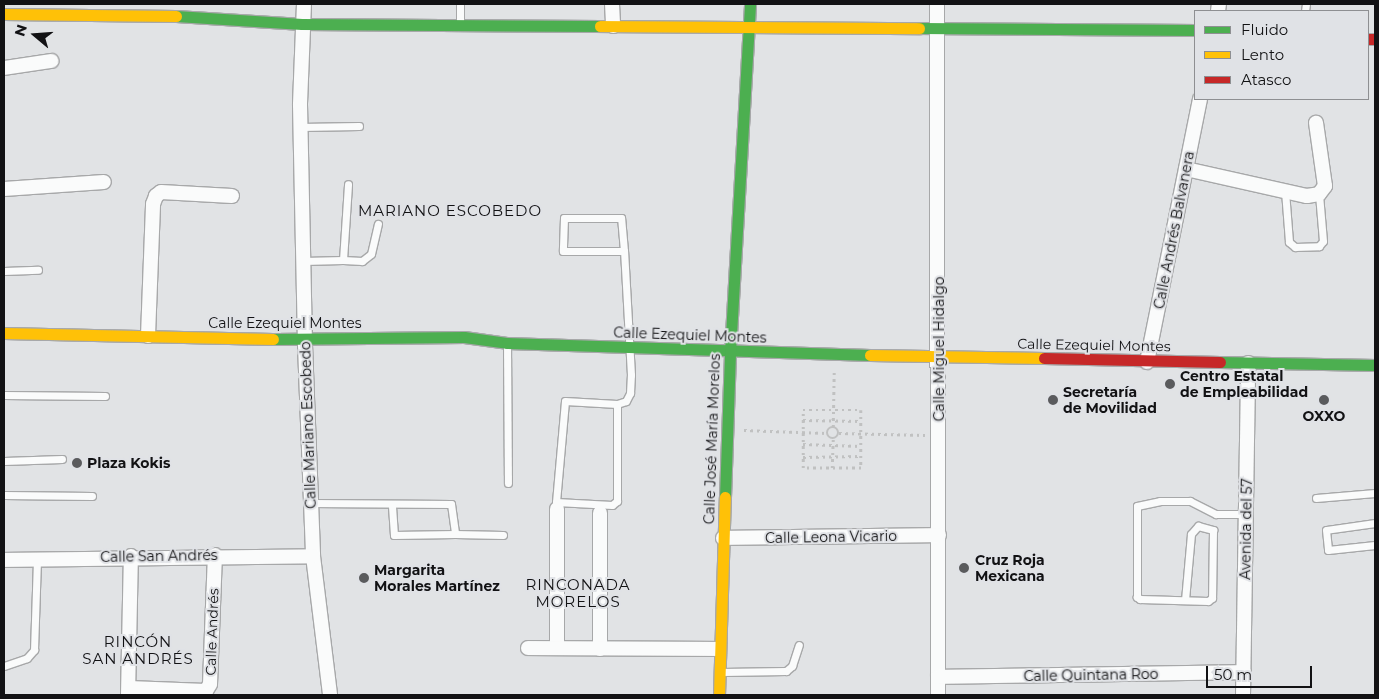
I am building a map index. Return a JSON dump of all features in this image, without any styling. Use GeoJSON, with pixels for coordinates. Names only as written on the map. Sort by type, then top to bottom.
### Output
{"type":"FeatureCollection","features":[{"type":"Feature","properties":{"kind":"street","name":"Calle Mariano Escobedo"},"geometry":{"type":"LineString","coordinates":[[304,4],[300,127],[311,503],[313,556],[330,695]]}},
{"type":"Feature","properties":{"kind":"street"},"geometry":{"type":"LineString","coordinates":[[612,4],[613,26]]}},
{"type":"Feature","properties":{"kind":"street","name":"Calle José María Morelos"},"geometry":{"type":"LineString","coordinates":[[719,695],[730,352],[750,4]]}},
{"type":"Feature","properties":{"kind":"street","name":"Calle Miguel Hidalgo"},"geometry":{"type":"LineString","coordinates":[[937,4],[940,358],[938,695]]}},
{"type":"Feature","properties":{"kind":"street"},"geometry":{"type":"LineString","coordinates":[[4,14],[138,14],[302,24],[1194,30]]}},
{"type":"Feature","properties":{"kind":"street"},"geometry":{"type":"LineString","coordinates":[[4,68],[51,62]]}},
{"type":"Feature","properties":{"kind":"street","name":"Calle Andrés Balvanera"},"geometry":{"type":"LineString","coordinates":[[1148,362],[1200,100]]}},
{"type":"Feature","properties":{"kind":"street"},"geometry":{"type":"LineString","coordinates":[[1186,169],[1307,196],[1319,194],[1324,186],[1316,123]]}},
{"type":"Feature","properties":{"kind":"street"},"geometry":{"type":"LineString","coordinates":[[4,189],[104,182]]}},
{"type":"Feature","properties":{"kind":"street"},"geometry":{"type":"LineString","coordinates":[[148,336],[153,204],[156,196],[161,192],[232,196]]}},
{"type":"Feature","properties":{"kind":"street","name":"Calle Ezequiel Montes"},"geometry":{"type":"LineString","coordinates":[[4,332],[305,340],[464,337],[507,344],[730,352],[940,358],[1375,365]]}},
{"type":"Feature","properties":{"kind":"street","name":"Avenida del 57"},"geometry":{"type":"LineString","coordinates":[[1244,695],[1248,364]]}},
{"type":"Feature","properties":{"kind":"street"},"geometry":{"type":"LineString","coordinates":[[557,509],[558,648]]}},
{"type":"Feature","properties":{"kind":"street"},"geometry":{"type":"LineString","coordinates":[[600,513],[600,649]]}},
{"type":"Feature","properties":{"kind":"street","name":"Calle Leona Vicario"},"geometry":{"type":"LineString","coordinates":[[723,538],[938,535]]}},
{"type":"Feature","properties":{"kind":"street","name":"Calle Andrés"},"geometry":{"type":"LineString","coordinates":[[128,692],[206,691],[210,684],[215,555]]}},
{"type":"Feature","properties":{"kind":"street"},"geometry":{"type":"LineString","coordinates":[[128,692],[132,556]]}},
{"type":"Feature","properties":{"kind":"street","name":"Calle San Andrés"},"geometry":{"type":"LineString","coordinates":[[4,560],[132,556],[313,556]]}},
{"type":"Feature","properties":{"kind":"street"},"geometry":{"type":"LineString","coordinates":[[528,648],[719,649]]}},
{"type":"Feature","properties":{"kind":"street","name":"Calle Quintana Roo"},"geometry":{"type":"LineString","coordinates":[[938,677],[1244,672]]}},
{"type":"Feature","properties":{"kind":"lane"},"geometry":{"type":"LineString","coordinates":[[460,4],[460,26]]}},
{"type":"Feature","properties":{"kind":"lane"},"geometry":{"type":"LineString","coordinates":[[300,127],[359,126]]}},
{"type":"Feature","properties":{"kind":"lane"},"geometry":{"type":"LineString","coordinates":[[343,260],[348,184]]}},
{"type":"Feature","properties":{"kind":"lane"},"geometry":{"type":"LineString","coordinates":[[1285,191],[1289,242],[1295,247],[1319,246],[1323,241],[1319,194]]}},
{"type":"Feature","properties":{"kind":"lane"},"geometry":{"type":"LineString","coordinates":[[617,404],[617,502],[612,505],[556,502],[565,401],[617,404],[626,401],[630,393],[629,348],[624,251],[621,218],[564,218],[563,251],[624,251]]}},
{"type":"Feature","properties":{"kind":"lane"},"geometry":{"type":"LineString","coordinates":[[303,261],[362,261],[371,254],[378,224]]}},
{"type":"Feature","properties":{"kind":"lane"},"geometry":{"type":"LineString","coordinates":[[4,271],[38,270]]}},
{"type":"Feature","properties":{"kind":"lane"},"geometry":{"type":"LineString","coordinates":[[507,344],[508,484]]}},
{"type":"Feature","properties":{"kind":"lane"},"geometry":{"type":"LineString","coordinates":[[4,395],[105,396]]}},
{"type":"Feature","properties":{"kind":"lane"},"geometry":{"type":"LineString","coordinates":[[4,461],[62,460]]}},
{"type":"Feature","properties":{"kind":"lane"},"geometry":{"type":"LineString","coordinates":[[1316,498],[1375,493]]}},
{"type":"Feature","properties":{"kind":"lane"},"geometry":{"type":"LineString","coordinates":[[4,495],[92,496]]}},
{"type":"Feature","properties":{"kind":"lane"},"geometry":{"type":"LineString","coordinates":[[1185,600],[1191,534],[1198,526],[1204,526],[1213,530],[1212,598],[1208,601],[1158,601],[1137,597],[1137,506],[1142,503],[1160,501],[1190,501],[1216,514],[1246,514]]}},
{"type":"Feature","properties":{"kind":"lane"},"geometry":{"type":"LineString","coordinates":[[311,503],[450,504],[455,534]]}},
{"type":"Feature","properties":{"kind":"lane"},"geometry":{"type":"LineString","coordinates":[[392,504],[394,535],[503,535]]}},
{"type":"Feature","properties":{"kind":"lane"},"geometry":{"type":"LineString","coordinates":[[1204,526],[1216,514]]}},
{"type":"Feature","properties":{"kind":"lane"},"geometry":{"type":"LineString","coordinates":[[1375,523],[1326,530],[1328,550],[1375,545]]}},
{"type":"Feature","properties":{"kind":"lane"},"geometry":{"type":"LineString","coordinates":[[4,666],[27,658],[34,650],[37,560]]}},
{"type":"Feature","properties":{"kind":"lane"},"geometry":{"type":"LineString","coordinates":[[720,672],[786,671],[792,666],[799,645]]}},
{"type":"Feature","properties":{"kind":"path"},"geometry":{"type":"LineString","coordinates":[[827,433],[833,427],[834,355]]}},
{"type":"Feature","properties":{"kind":"path"},"geometry":{"type":"LineString","coordinates":[[1240,376],[1256,377]]}},
{"type":"Feature","properties":{"kind":"path"},"geometry":{"type":"LineString","coordinates":[[803,410],[861,410],[861,468],[803,468],[803,420],[803,410]]}},
{"type":"Feature","properties":{"kind":"path"},"geometry":{"type":"LineString","coordinates":[[803,420],[861,421]]}},
{"type":"Feature","properties":{"kind":"path"},"geometry":{"type":"LineString","coordinates":[[833,427],[840,433],[939,434]]}},
{"type":"Feature","properties":{"kind":"path"},"geometry":{"type":"LineString","coordinates":[[727,430],[827,433],[833,439],[832,468]]}},
{"type":"Feature","properties":{"kind":"path"},"geometry":{"type":"LineString","coordinates":[[833,439],[840,433]]}},
{"type":"Feature","properties":{"kind":"path"},"geometry":{"type":"LineString","coordinates":[[803,444],[861,446]]}},
{"type":"Feature","properties":{"kind":"path"},"geometry":{"type":"LineString","coordinates":[[802,456],[861,457],[866,459]]}},
{"type":"Feature","properties":{"kind":"traffic: fast"},"geometry":{"type":"LineString","coordinates":[[725,497],[730,352],[750,4]]}},
{"type":"Feature","properties":{"kind":"traffic: fast"},"geometry":{"type":"LineString","coordinates":[[176,16],[302,24],[600,26]]}},
{"type":"Feature","properties":{"kind":"traffic: fast"},"geometry":{"type":"LineString","coordinates":[[919,28],[1194,30]]}},
{"type":"Feature","properties":{"kind":"traffic: fast"},"geometry":{"type":"LineString","coordinates":[[273,339],[464,337],[507,343],[870,355]]}},
{"type":"Feature","properties":{"kind":"traffic: fast"},"geometry":{"type":"LineString","coordinates":[[1220,362],[1375,365]]}},
{"type":"Feature","properties":{"kind":"traffic: slow"},"geometry":{"type":"LineString","coordinates":[[4,14],[176,16]]}},
{"type":"Feature","properties":{"kind":"traffic: slow"},"geometry":{"type":"LineString","coordinates":[[600,26],[919,28]]}},
{"type":"Feature","properties":{"kind":"traffic: slow"},"geometry":{"type":"LineString","coordinates":[[4,333],[273,339]]}},
{"type":"Feature","properties":{"kind":"traffic: slow"},"geometry":{"type":"LineString","coordinates":[[870,355],[1044,358]]}},
{"type":"Feature","properties":{"kind":"traffic: slow"},"geometry":{"type":"LineString","coordinates":[[719,695],[725,497]]}},
{"type":"Feature","properties":{"kind":"traffic: jam"},"geometry":{"type":"LineString","coordinates":[[1369,39],[1375,39]]}},
{"type":"Feature","properties":{"kind":"traffic: jam"},"geometry":{"type":"LineString","coordinates":[[1044,358],[1220,362]]}},
{"type":"Feature","properties":{"kind":"place","name":"Centro Estatal de Empleabilidad"},"geometry":{"type":"Point","coordinates":[1170,384]}},
{"type":"Feature","properties":{"kind":"place","name":"Secretaría de Movilidad"},"geometry":{"type":"Point","coordinates":[1053,400]}},
{"type":"Feature","properties":{"kind":"place","name":"OXXO"},"geometry":{"type":"Point","coordinates":[1324,400]}},
{"type":"Feature","properties":{"kind":"place","name":"Plaza Kokis"},"geometry":{"type":"Point","coordinates":[77,463]}},
{"type":"Feature","properties":{"kind":"place","name":"Cruz Roja Mexicana"},"geometry":{"type":"Point","coordinates":[964,568]}},
{"type":"Feature","properties":{"kind":"place","name":"Margarita Morales Martínez"},"geometry":{"type":"Point","coordinates":[364,578]}},
{"type":"Feature","properties":{"kind":"district","name":"MARIANO ESCOBEDO"},"geometry":{"type":"Point","coordinates":[450,211]}},
{"type":"Feature","properties":{"kind":"district","name":"RINCONADA MORELOS"},"geometry":{"type":"Point","coordinates":[578,592]}},
{"type":"Feature","properties":{"kind":"district","name":"RINCÓN SAN ANDRÉS"},"geometry":{"type":"Point","coordinates":[138,650]}}]}
